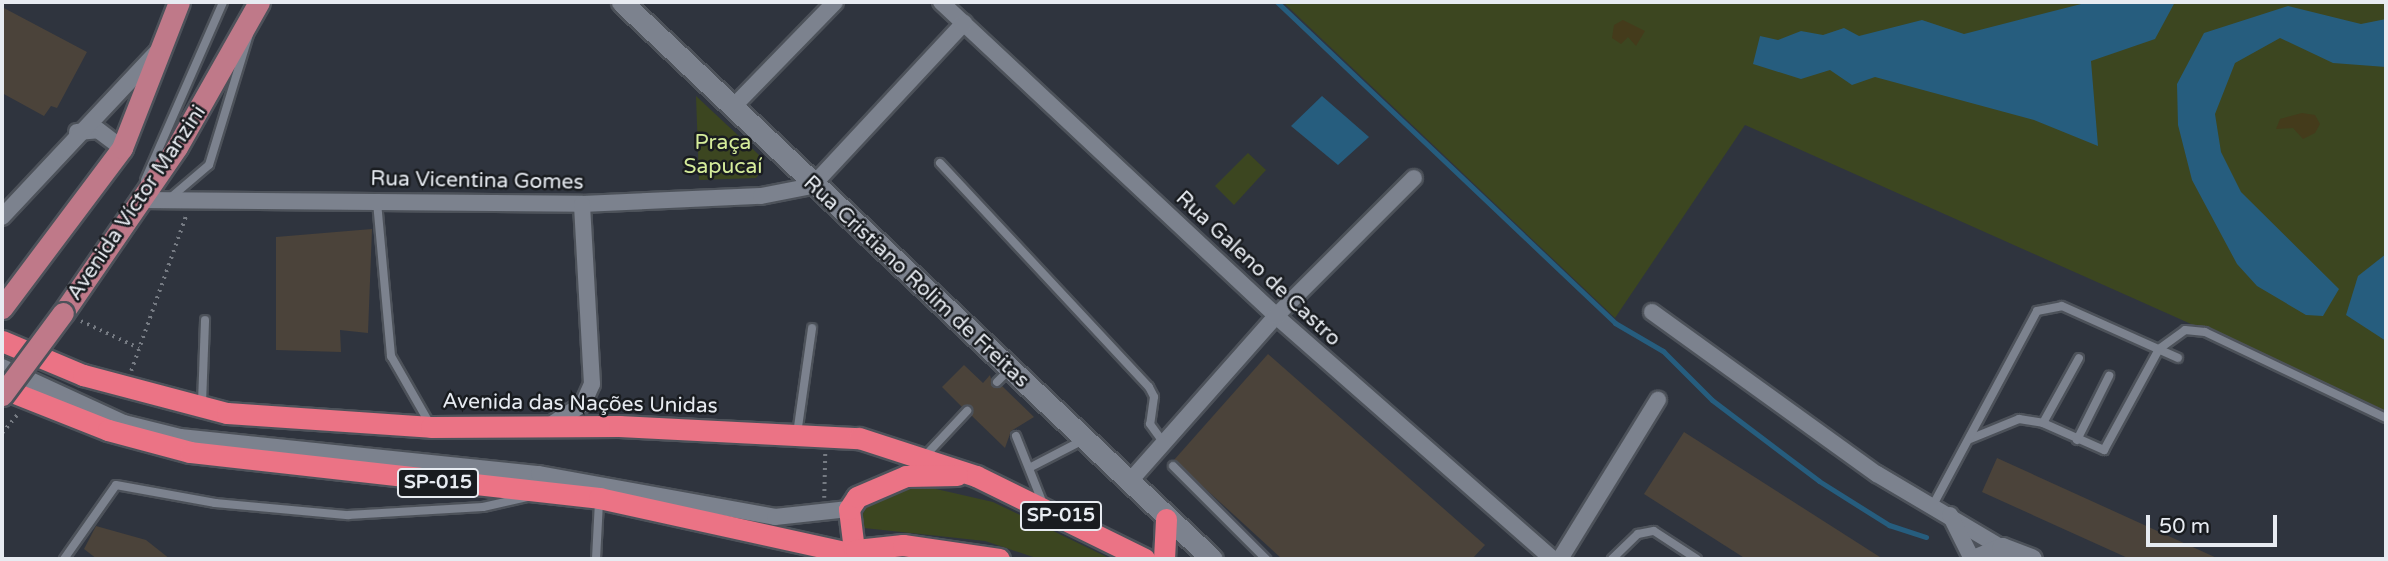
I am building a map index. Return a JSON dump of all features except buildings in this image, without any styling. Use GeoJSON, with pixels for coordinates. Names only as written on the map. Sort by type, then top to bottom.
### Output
{"type":"FeatureCollection","features":[{"type":"Feature","properties":{"kind":"highway","name":"Avenida das Nações Unidas"},"geometry":{"type":"LineString","coordinates":[[2,341],[126,386],[202,406],[318,422],[826,435],[925,456],[1044,507],[1145,559]]}},
{"type":"Feature","properties":{"kind":"highway","name":"SP-015"},"geometry":{"type":"LineString","coordinates":[[2,388],[26,399],[190,452],[537,495],[599,498],[854,550],[876,559]]}},
{"type":"Feature","properties":{"kind":"highway"},"geometry":{"type":"LineString","coordinates":[[976,476],[906,475],[879,484],[849,509],[854,550],[903,545],[999,559]]}},
{"type":"Feature","properties":{"kind":"highway"},"geometry":{"type":"LineString","coordinates":[[1164,559],[1166,519]]}},
{"type":"Feature","properties":{"kind":"main road","name":"Avenida Víctor Manzini"},"geometry":{"type":"LineString","coordinates":[[7,301],[122,148],[179,2]]}},
{"type":"Feature","properties":{"kind":"main road","name":"Avenida Víctor Manzini"},"geometry":{"type":"LineString","coordinates":[[2,395],[63,313],[204,105],[256,7]]}},
{"type":"Feature","properties":{"kind":"street"},"geometry":{"type":"LineString","coordinates":[[733,107],[835,2]]}},
{"type":"Feature","properties":{"kind":"street","name":"Rua Galeno de Castro"},"geometry":{"type":"LineString","coordinates":[[941,2],[1276,316],[1553,559]]}},
{"type":"Feature","properties":{"kind":"street","name":"Rua Cristiano Rolim de Freitas"},"geometry":{"type":"LineString","coordinates":[[632,5],[1004,375],[1085,439],[1166,519],[1212,559]]}},
{"type":"Feature","properties":{"kind":"street"},"geometry":{"type":"LineString","coordinates":[[813,186],[964,23]]}},
{"type":"Feature","properties":{"kind":"street","name":"Avenida Víctor Manzini"},"geometry":{"type":"LineString","coordinates":[[2,218],[77,132],[162,46]]}},
{"type":"Feature","properties":{"kind":"street","name":"Avenida Víctor Manzini"},"geometry":{"type":"LineString","coordinates":[[77,132],[98,131],[122,148]]}},
{"type":"Feature","properties":{"kind":"street"},"geometry":{"type":"LineString","coordinates":[[1130,481],[1276,316],[1414,178]]}},
{"type":"Feature","properties":{"kind":"street","name":"Rua Vicentina Gomes"},"geometry":{"type":"LineString","coordinates":[[140,200],[194,198],[582,204],[761,196],[813,186]]}},
{"type":"Feature","properties":{"kind":"street"},"geometry":{"type":"LineString","coordinates":[[549,426],[583,404],[592,384],[582,204]]}},
{"type":"Feature","properties":{"kind":"street"},"geometry":{"type":"LineString","coordinates":[[1652,312],[1877,474],[2016,554]]}},
{"type":"Feature","properties":{"kind":"street"},"geometry":{"type":"LineString","coordinates":[[2,367],[124,424],[180,437],[538,474],[763,516],[827,513],[849,509]]}},
{"type":"Feature","properties":{"kind":"street"},"geometry":{"type":"LineString","coordinates":[[1560,559],[1658,400]]}},
{"type":"Feature","properties":{"kind":"street"},"geometry":{"type":"LineString","coordinates":[[1950,514],[1974,559],[2016,554]]}},
{"type":"Feature","properties":{"kind":"lane"},"geometry":{"type":"LineString","coordinates":[[140,200],[150,163],[223,2]]}},
{"type":"Feature","properties":{"kind":"lane"},"geometry":{"type":"LineString","coordinates":[[169,199],[209,165],[230,111],[256,7]]}},
{"type":"Feature","properties":{"kind":"lane"},"geometry":{"type":"LineString","coordinates":[[940,163],[1149,387],[1154,397],[1150,424],[1164,443]]}},
{"type":"Feature","properties":{"kind":"lane"},"geometry":{"type":"LineString","coordinates":[[377,201],[391,356],[432,427]]}},
{"type":"Feature","properties":{"kind":"lane"},"geometry":{"type":"LineString","coordinates":[[1934,505],[2037,311],[2047,306],[2178,358]]}},
{"type":"Feature","properties":{"kind":"lane"},"geometry":{"type":"LineString","coordinates":[[202,406],[205,320]]}},
{"type":"Feature","properties":{"kind":"lane"},"geometry":{"type":"LineString","coordinates":[[797,433],[812,328]]}},
{"type":"Feature","properties":{"kind":"lane"},"geometry":{"type":"LineString","coordinates":[[1970,439],[2019,419],[2043,422],[2077,440],[2106,449],[2159,349],[2185,330],[2205,332],[2386,418]]}},
{"type":"Feature","properties":{"kind":"lane"},"geometry":{"type":"LineString","coordinates":[[2043,422],[2080,358]]}},
{"type":"Feature","properties":{"kind":"lane"},"geometry":{"type":"LineString","coordinates":[[2077,440],[2109,376]]}},
{"type":"Feature","properties":{"kind":"lane"},"geometry":{"type":"LineString","coordinates":[[925,456],[967,411]]}},
{"type":"Feature","properties":{"kind":"lane"},"geometry":{"type":"LineString","coordinates":[[1016,436],[1033,466],[1044,507]]}},
{"type":"Feature","properties":{"kind":"lane"},"geometry":{"type":"LineString","coordinates":[[1033,466],[1085,439]]}},
{"type":"Feature","properties":{"kind":"lane"},"geometry":{"type":"LineString","coordinates":[[1173,466],[1266,559]]}},
{"type":"Feature","properties":{"kind":"lane"},"geometry":{"type":"LineString","coordinates":[[64,559],[116,485],[215,503],[348,515],[483,507],[537,495]]}},
{"type":"Feature","properties":{"kind":"lane"},"geometry":{"type":"LineString","coordinates":[[596,559],[599,498]]}},
{"type":"Feature","properties":{"kind":"lane"},"geometry":{"type":"LineString","coordinates":[[1612,559],[1638,534],[1654,531],[1697,559]]}},
{"type":"Feature","properties":{"kind":"path"},"geometry":{"type":"LineString","coordinates":[[126,386],[194,198]]}},
{"type":"Feature","properties":{"kind":"path"},"geometry":{"type":"LineString","coordinates":[[88,325],[139,348]]}},
{"type":"Feature","properties":{"kind":"path"},"geometry":{"type":"LineString","coordinates":[[2,433],[26,399]]}},
{"type":"Feature","properties":{"kind":"path"},"geometry":{"type":"LineString","coordinates":[[826,435],[827,513]]}},
{"type":"Feature","properties":{"kind":"green space"},"geometry":{"type":"Polygon","coordinates":[[[1283,2],[2386,2],[2386,411],[1745,125],[1615,318],[1283,2]]]}},
{"type":"Feature","properties":{"kind":"green space","name":"Praça Sapucaí"},"geometry":{"type":"Polygon","coordinates":[[[696,96],[759,155],[763,169],[756,178],[699,180],[696,96]]]}},
{"type":"Feature","properties":{"kind":"green space"},"geometry":{"type":"Polygon","coordinates":[[[1248,153],[1266,170],[1234,205],[1215,186],[1248,153]]]}},
{"type":"Feature","properties":{"kind":"green space"},"geometry":{"type":"Polygon","coordinates":[[[923,486],[993,502],[1111,559],[1039,559],[985,541],[864,528],[861,517],[871,499],[923,486]]]}},
{"type":"Feature","properties":{"kind":"sand"},"geometry":{"type":"Polygon","coordinates":[[[1623,20],[1645,31],[1636,46],[1628,37],[1621,44],[1612,38],[1614,25],[1623,20]]]}},
{"type":"Feature","properties":{"kind":"sand"},"geometry":{"type":"Polygon","coordinates":[[[2302,113],[2315,115],[2320,124],[2315,133],[2303,139],[2293,128],[2276,129],[2280,119],[2302,113]]]}},
{"type":"Feature","properties":{"kind":"water"},"geometry":{"type":"Polygon","coordinates":[[[2089,2],[2175,2],[2155,39],[2091,61],[2098,146],[2034,120],[1875,77],[1852,85],[1830,70],[1801,79],[1753,64],[1760,36],[1778,40],[1801,31],[1823,35],[1844,28],[1859,36],[1922,20],[1964,34],[2089,2]]]}},
{"type":"Feature","properties":{"kind":"water"},"geometry":{"type":"Polygon","coordinates":[[[2288,6],[2361,24],[2386,19],[2386,67],[2333,63],[2280,38],[2235,63],[2215,114],[2221,152],[2241,192],[2339,289],[2323,316],[2306,315],[2257,286],[2237,264],[2192,180],[2178,125],[2177,84],[2204,33],[2288,6]]]}},
{"type":"Feature","properties":{"kind":"water"},"geometry":{"type":"Polygon","coordinates":[[[1322,96],[1369,137],[1338,165],[1291,126],[1322,96]]]}},
{"type":"Feature","properties":{"kind":"water"},"geometry":{"type":"Polygon","coordinates":[[[2386,254],[2386,341],[2346,315],[2358,276],[2386,254]]]}},
{"type":"Feature","properties":{"kind":"waterway"},"geometry":{"type":"LineString","coordinates":[[1277,2],[1615,323],[1663,351],[1712,400],[1819,481],[1889,525],[1926,537]]}}]}
